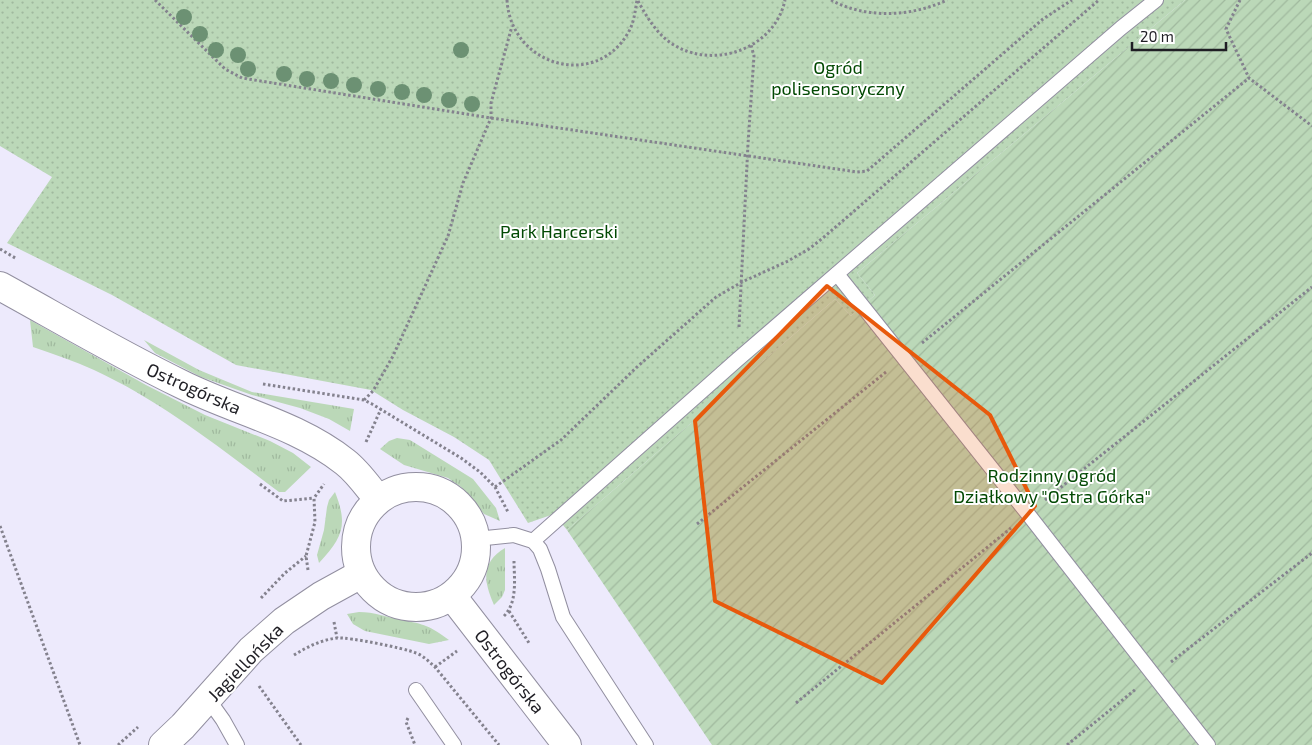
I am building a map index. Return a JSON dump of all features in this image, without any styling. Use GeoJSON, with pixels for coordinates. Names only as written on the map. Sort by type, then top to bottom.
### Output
{"type":"FeatureCollection","features":[{"type":"Feature","properties":{"kind":"street","name":"Ostrogórska"},"geometry":{"type":"LineString","coordinates":[[0,286],[167,378],[206,397],[277,423],[322,446],[346,463],[378,499]]}},
{"type":"Feature","properties":{"kind":"street"},"geometry":{"type":"LineString","coordinates":[[412,486],[430,488],[447,495],[461,506],[471,522],[476,538],[476,555],[472,571],[464,585],[452,596],[433,606],[412,608],[391,603],[373,592],[361,574],[355,554],[356,534],[364,515],[378,499],[394,490],[412,486]]}},
{"type":"Feature","properties":{"kind":"street","name":"Jagiellońska"},"geometry":{"type":"LineString","coordinates":[[163,745],[215,710],[251,650],[284,620],[321,596],[361,574]]}},
{"type":"Feature","properties":{"kind":"street","name":"Ostrogórska"},"geometry":{"type":"LineString","coordinates":[[452,596],[568,745]]}},
{"type":"Feature","properties":{"kind":"lane"},"geometry":{"type":"LineString","coordinates":[[533,542],[737,360],[1121,28],[1156,0]]}},
{"type":"Feature","properties":{"kind":"lane"},"geometry":{"type":"LineString","coordinates":[[837,274],[1028,514],[1208,745]]}},
{"type":"Feature","properties":{"kind":"lane"},"geometry":{"type":"LineString","coordinates":[[476,538],[514,535],[533,542],[540,549],[563,617],[646,745]]}},
{"type":"Feature","properties":{"kind":"lane"},"geometry":{"type":"LineString","coordinates":[[416,690],[454,745]]}},
{"type":"Feature","properties":{"kind":"lane"},"geometry":{"type":"LineString","coordinates":[[215,710],[237,745]]}},
{"type":"Feature","properties":{"kind":"path"},"geometry":{"type":"LineString","coordinates":[[155,0],[225,69],[242,78],[490,118],[857,172],[867,171],[1043,19],[1072,0]]}},
{"type":"Feature","properties":{"kind":"path"},"geometry":{"type":"LineString","coordinates":[[507,0],[512,26],[521,41],[534,53],[550,62],[568,65],[585,64],[602,58],[617,47],[628,34],[635,17],[637,0]]}},
{"type":"Feature","properties":{"kind":"path"},"geometry":{"type":"LineString","coordinates":[[637,0],[659,32],[674,45],[692,53],[711,56],[730,54],[751,45],[764,36],[778,19],[785,0]]}},
{"type":"Feature","properties":{"kind":"path"},"geometry":{"type":"LineString","coordinates":[[831,0],[856,9],[897,14],[918,10],[947,0]]}},
{"type":"Feature","properties":{"kind":"path"},"geometry":{"type":"LineString","coordinates":[[495,487],[554,446],[637,367],[716,297],[742,282],[788,261],[809,249],[824,237],[1099,0]]}},
{"type":"Feature","properties":{"kind":"path"},"geometry":{"type":"LineString","coordinates":[[1240,0],[1226,29],[1249,78],[1312,126]]}},
{"type":"Feature","properties":{"kind":"path"},"geometry":{"type":"LineString","coordinates":[[364,400],[373,391],[394,356],[448,236],[463,182],[490,118],[491,103],[512,26]]}},
{"type":"Feature","properties":{"kind":"path"},"geometry":{"type":"LineString","coordinates":[[737,360],[754,56],[751,45]]}},
{"type":"Feature","properties":{"kind":"path"},"geometry":{"type":"LineString","coordinates":[[697,524],[1249,78]]}},
{"type":"Feature","properties":{"kind":"path"},"geometry":{"type":"LineString","coordinates":[[0,249],[17,259]]}},
{"type":"Feature","properties":{"kind":"path"},"geometry":{"type":"LineString","coordinates":[[796,703],[1028,514],[1312,287]]}},
{"type":"Feature","properties":{"kind":"path"},"geometry":{"type":"LineString","coordinates":[[257,382],[364,400],[381,409],[368,440],[322,486],[314,498],[315,522],[307,549],[306,560],[308,570],[334,620],[337,638],[314,644],[287,660]]}},
{"type":"Feature","properties":{"kind":"path"},"geometry":{"type":"LineString","coordinates":[[260,484],[283,502],[314,498]]}},
{"type":"Feature","properties":{"kind":"path"},"geometry":{"type":"LineString","coordinates":[[0,526],[80,745]]}},
{"type":"Feature","properties":{"kind":"path"},"geometry":{"type":"LineString","coordinates":[[1067,745],[1153,675],[1312,553]]}},
{"type":"Feature","properties":{"kind":"path"},"geometry":{"type":"LineString","coordinates":[[215,710],[257,683],[301,745]]}},
{"type":"Feature","properties":{"kind":"highlighted area"},"geometry":{"type":"Polygon","coordinates":[[[827,286],[990,415],[1035,506],[882,683],[715,601],[695,421],[827,286]]]}},
{"type":"Feature","properties":{"kind":"green space","name":"Park Harcerski"},"geometry":{"type":"Polygon","coordinates":[[[0,0],[1185,0],[857,273],[875,295],[851,316],[835,299],[567,530],[554,514],[528,523],[489,460],[454,437],[403,410],[371,390],[236,365],[112,295],[7,243],[52,177],[0,146],[0,0]]]}},
{"type":"Feature","properties":{"kind":"green space","name":"Rodzinny Ogród Działkowy \"Ostra Górka\""},"geometry":{"type":"Polygon","coordinates":[[[1185,0],[1312,0],[1312,745],[712,745],[567,530],[835,299],[851,316],[875,295],[857,273],[1185,0]]]}},
{"type":"Feature","properties":{"kind":"green space"},"geometry":{"type":"Polygon","coordinates":[[[30,320],[146,385],[205,415],[270,441],[293,453],[311,467],[285,492],[279,492],[190,426],[143,396],[94,370],[33,347],[30,320]]]}},
{"type":"Feature","properties":{"kind":"green space"},"geometry":{"type":"Polygon","coordinates":[[[144,340],[199,370],[252,392],[354,409],[350,431],[329,419],[300,408],[252,395],[201,377],[155,353],[144,340]]]}},
{"type":"Feature","properties":{"kind":"green space"},"geometry":{"type":"Polygon","coordinates":[[[397,438],[410,440],[473,479],[496,508],[500,521],[484,514],[461,487],[448,478],[404,465],[380,449],[389,441],[397,438]]]}},
{"type":"Feature","properties":{"kind":"green space"},"geometry":{"type":"Polygon","coordinates":[[[335,492],[341,513],[341,530],[333,546],[319,563],[317,555],[324,530],[327,507],[329,500],[335,492]]]}},
{"type":"Feature","properties":{"kind":"green space"},"geometry":{"type":"Polygon","coordinates":[[[505,548],[505,590],[502,597],[494,605],[486,581],[486,574],[491,560],[505,548]]]}},
{"type":"Feature","properties":{"kind":"green space"},"geometry":{"type":"Polygon","coordinates":[[[359,612],[422,624],[449,640],[429,644],[365,631],[353,624],[347,614],[359,612]]]}},
{"type":"Feature","properties":{"kind":"park label","name":"Ogród polisensoryczny"},"geometry":{"type":"Point","coordinates":[838,77]}}]}
